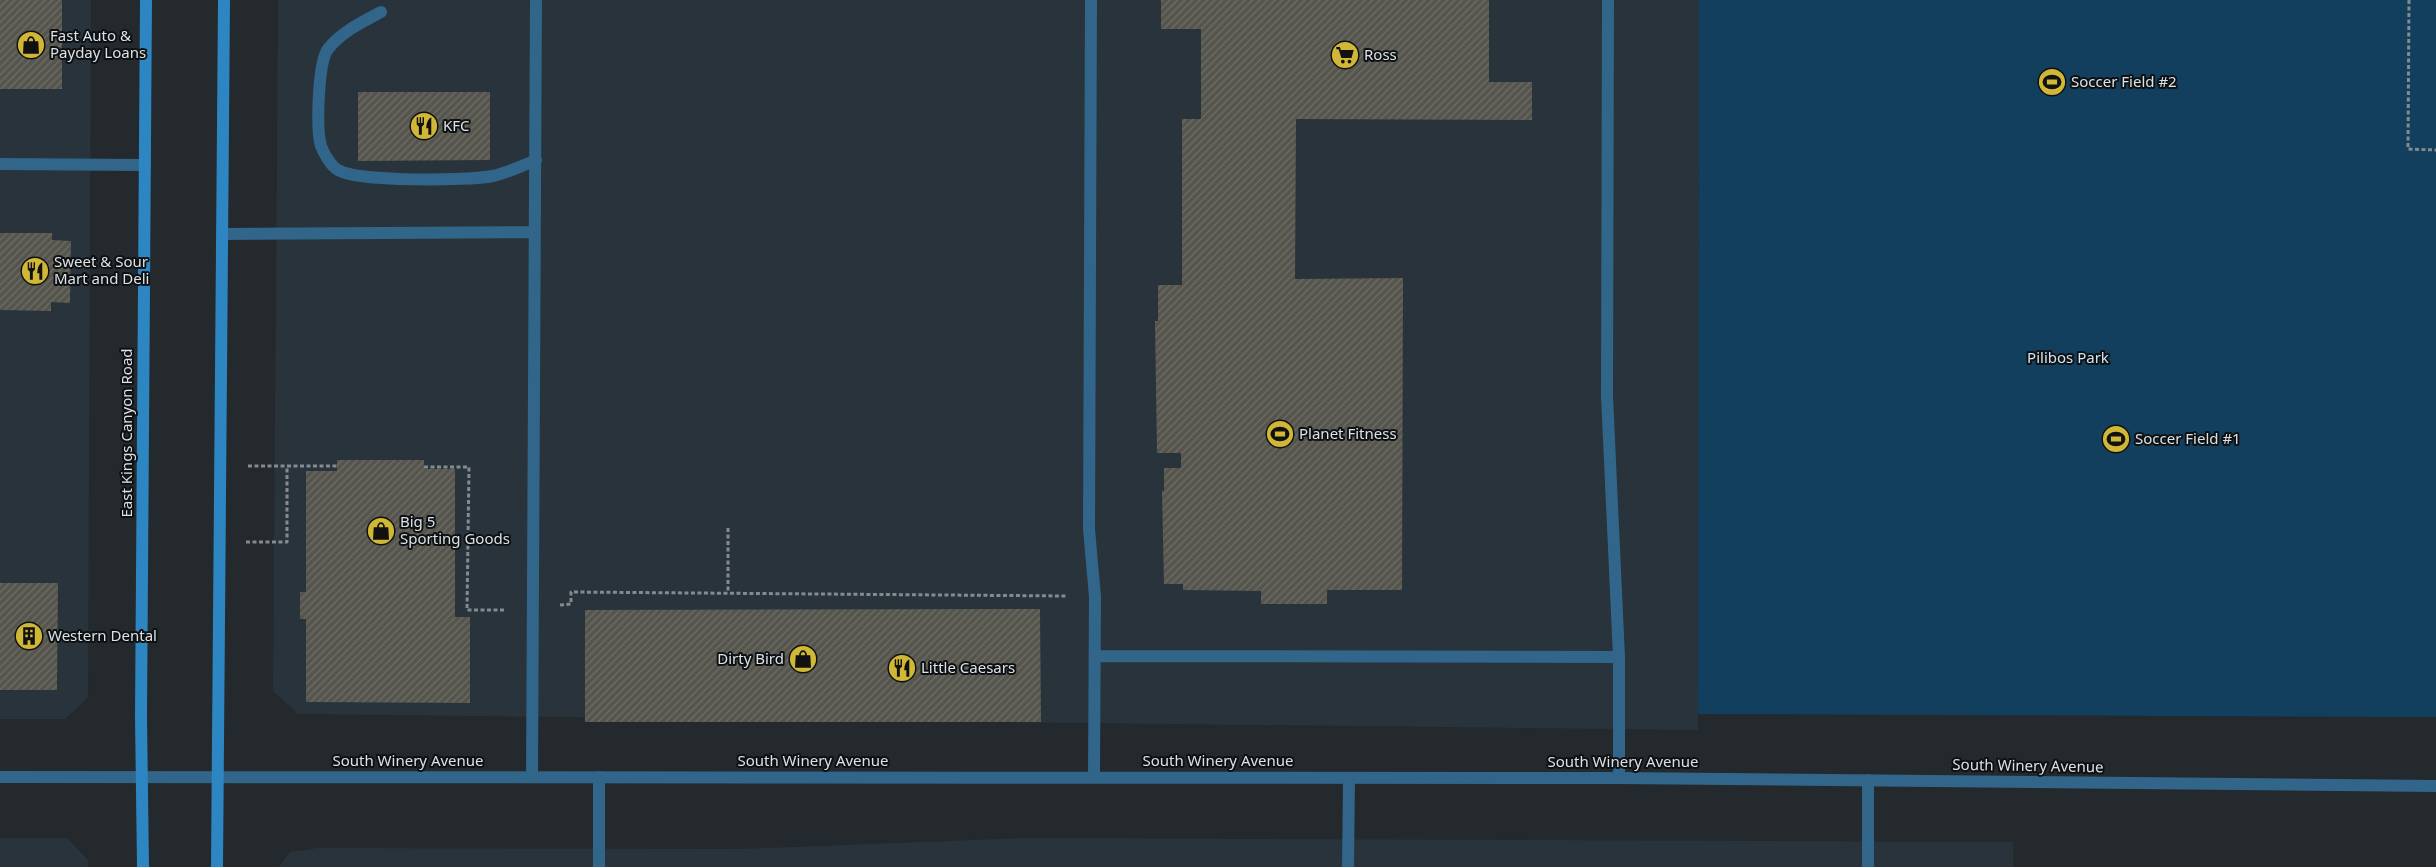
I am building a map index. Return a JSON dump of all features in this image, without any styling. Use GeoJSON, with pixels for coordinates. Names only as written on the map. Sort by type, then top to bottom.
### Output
{"type":"FeatureCollection","features":[{"type":"Feature","properties":{"kind":"main road","name":"East Kings Canyon Road"},"geometry":{"type":"LineString","coordinates":[[143,867],[146,0]]}},
{"type":"Feature","properties":{"kind":"main road"},"geometry":{"type":"LineString","coordinates":[[217,867],[224,0]]}},
{"type":"Feature","properties":{"kind":"street"},"geometry":{"type":"LineString","coordinates":[[532,777],[536,0]]}},
{"type":"Feature","properties":{"kind":"street"},"geometry":{"type":"LineString","coordinates":[[1091,0],[1089,529],[1095,597],[1094,777]]}},
{"type":"Feature","properties":{"kind":"street"},"geometry":{"type":"LineString","coordinates":[[1608,0],[1607,396],[1619,657],[1619,778]]}},
{"type":"Feature","properties":{"kind":"street"},"geometry":{"type":"LineString","coordinates":[[380,12],[337,38],[326,51],[320,66],[319,136],[328,159],[337,170],[366,178],[475,179],[495,176],[536,160]]}},
{"type":"Feature","properties":{"kind":"street"},"geometry":{"type":"LineString","coordinates":[[0,164],[145,164]]}},
{"type":"Feature","properties":{"kind":"street"},"geometry":{"type":"LineString","coordinates":[[222,234],[535,232]]}},
{"type":"Feature","properties":{"kind":"street"},"geometry":{"type":"LineString","coordinates":[[1095,656],[1619,657]]}},
{"type":"Feature","properties":{"kind":"street","name":"South Winery Avenue"},"geometry":{"type":"LineString","coordinates":[[0,777],[1619,778],[2436,786]]}},
{"type":"Feature","properties":{"kind":"street"},"geometry":{"type":"LineString","coordinates":[[599,777],[599,867]]}},
{"type":"Feature","properties":{"kind":"street"},"geometry":{"type":"LineString","coordinates":[[1348,867],[1349,778]]}},
{"type":"Feature","properties":{"kind":"street"},"geometry":{"type":"LineString","coordinates":[[1868,780],[1868,867]]}},
{"type":"Feature","properties":{"kind":"path"},"geometry":{"type":"LineString","coordinates":[[2409,0],[2408,149],[2436,150]]}},
{"type":"Feature","properties":{"kind":"path"},"geometry":{"type":"LineString","coordinates":[[220,466],[337,466]]}},
{"type":"Feature","properties":{"kind":"path"},"geometry":{"type":"LineString","coordinates":[[219,542],[287,542],[287,466]]}},
{"type":"Feature","properties":{"kind":"path"},"geometry":{"type":"LineString","coordinates":[[424,467],[469,467],[468,610]]}},
{"type":"Feature","properties":{"kind":"path"},"geometry":{"type":"LineString","coordinates":[[728,528],[728,593]]}},
{"type":"Feature","properties":{"kind":"path"},"geometry":{"type":"LineString","coordinates":[[571,604],[571,592],[1095,597]]}},
{"type":"Feature","properties":{"kind":"shaded area"},"geometry":{"type":"Polygon","coordinates":[[[0,0],[91,0],[88,698],[65,719],[0,719],[0,0]]]}},
{"type":"Feature","properties":{"kind":"shaded area"},"geometry":{"type":"Polygon","coordinates":[[[278,0],[1699,0],[1698,730],[298,714],[273,691],[278,0]]]}},
{"type":"Feature","properties":{"kind":"shaded area"},"geometry":{"type":"Polygon","coordinates":[[[0,838],[67,838],[88,860],[88,867],[0,867],[0,838]]]}},
{"type":"Feature","properties":{"kind":"shaded area"},"geometry":{"type":"Polygon","coordinates":[[[1025,838],[2013,842],[2013,867],[279,867],[290,852],[317,848],[740,849],[1025,838]]]}},
{"type":"Feature","properties":{"kind":"green space","name":"Pilibos Park"},"geometry":{"type":"Polygon","coordinates":[[[1699,0],[2436,0],[2436,717],[1698,714],[1699,0]]]}},
{"type":"Feature","properties":{"kind":"building","name":"Fast Auto & Payday Loans"},"geometry":{"type":"Polygon","coordinates":[[[0,0],[62,0],[62,89],[0,89],[0,0]]]}},
{"type":"Feature","properties":{"kind":"building"},"geometry":{"type":"Polygon","coordinates":[[[1161,0],[1489,0],[1489,82],[1532,82],[1532,120],[1296,119],[1295,279],[1403,278],[1402,590],[1327,590],[1327,604],[1261,604],[1261,591],[1183,590],[1183,584],[1164,584],[1162,491],[1164,491],[1164,468],[1181,468],[1181,453],[1157,453],[1155,321],[1158,321],[1158,285],[1182,285],[1182,119],[1201,119],[1201,29],[1161,29],[1161,0]]]}},
{"type":"Feature","properties":{"kind":"building","name":"KFC"},"geometry":{"type":"Polygon","coordinates":[[[358,92],[490,92],[490,160],[358,161],[358,92]]]}},
{"type":"Feature","properties":{"kind":"building","name":"Sweet & Sour Mart and Deli"},"geometry":{"type":"Polygon","coordinates":[[[0,233],[52,233],[52,240],[71,241],[70,303],[51,302],[51,311],[0,310],[0,233]]]}},
{"type":"Feature","properties":{"kind":"building","name":"Big 5 Sporting Goods"},"geometry":{"type":"Polygon","coordinates":[[[337,460],[424,460],[424,469],[455,469],[455,617],[470,617],[470,703],[306,702],[306,619],[300,619],[300,592],[306,592],[306,471],[337,471],[337,460]]]}},
{"type":"Feature","properties":{"kind":"building","name":"Western Dental"},"geometry":{"type":"Polygon","coordinates":[[[0,583],[58,583],[57,690],[0,690],[0,583]]]}},
{"type":"Feature","properties":{"kind":"building"},"geometry":{"type":"Polygon","coordinates":[[[1040,609],[1041,722],[585,722],[585,610],[1040,609]]]}},
{"type":"Feature","properties":{"kind":"place","name":"Fast Auto & Payday Loans"},"geometry":{"type":"Point","coordinates":[31,45]}},
{"type":"Feature","properties":{"kind":"place","name":"Ross"},"geometry":{"type":"Point","coordinates":[1345,55]}},
{"type":"Feature","properties":{"kind":"place","name":"Soccer Field #2"},"geometry":{"type":"Point","coordinates":[2052,82]}},
{"type":"Feature","properties":{"kind":"place","name":"KFC"},"geometry":{"type":"Point","coordinates":[424,126]}},
{"type":"Feature","properties":{"kind":"place","name":"Sweet & Sour Mart and Deli"},"geometry":{"type":"Point","coordinates":[35,271]}},
{"type":"Feature","properties":{"kind":"place","name":"Planet Fitness"},"geometry":{"type":"Point","coordinates":[1280,434]}},
{"type":"Feature","properties":{"kind":"place","name":"Soccer Field #1"},"geometry":{"type":"Point","coordinates":[2116,439]}},
{"type":"Feature","properties":{"kind":"place","name":"Big 5 Sporting Goods"},"geometry":{"type":"Point","coordinates":[381,531]}},
{"type":"Feature","properties":{"kind":"place","name":"Western Dental"},"geometry":{"type":"Point","coordinates":[29,636]}},
{"type":"Feature","properties":{"kind":"place","name":"Dirty Bird"},"geometry":{"type":"Point","coordinates":[803,659]}},
{"type":"Feature","properties":{"kind":"place","name":"Little Caesars"},"geometry":{"type":"Point","coordinates":[902,668]}}]}
